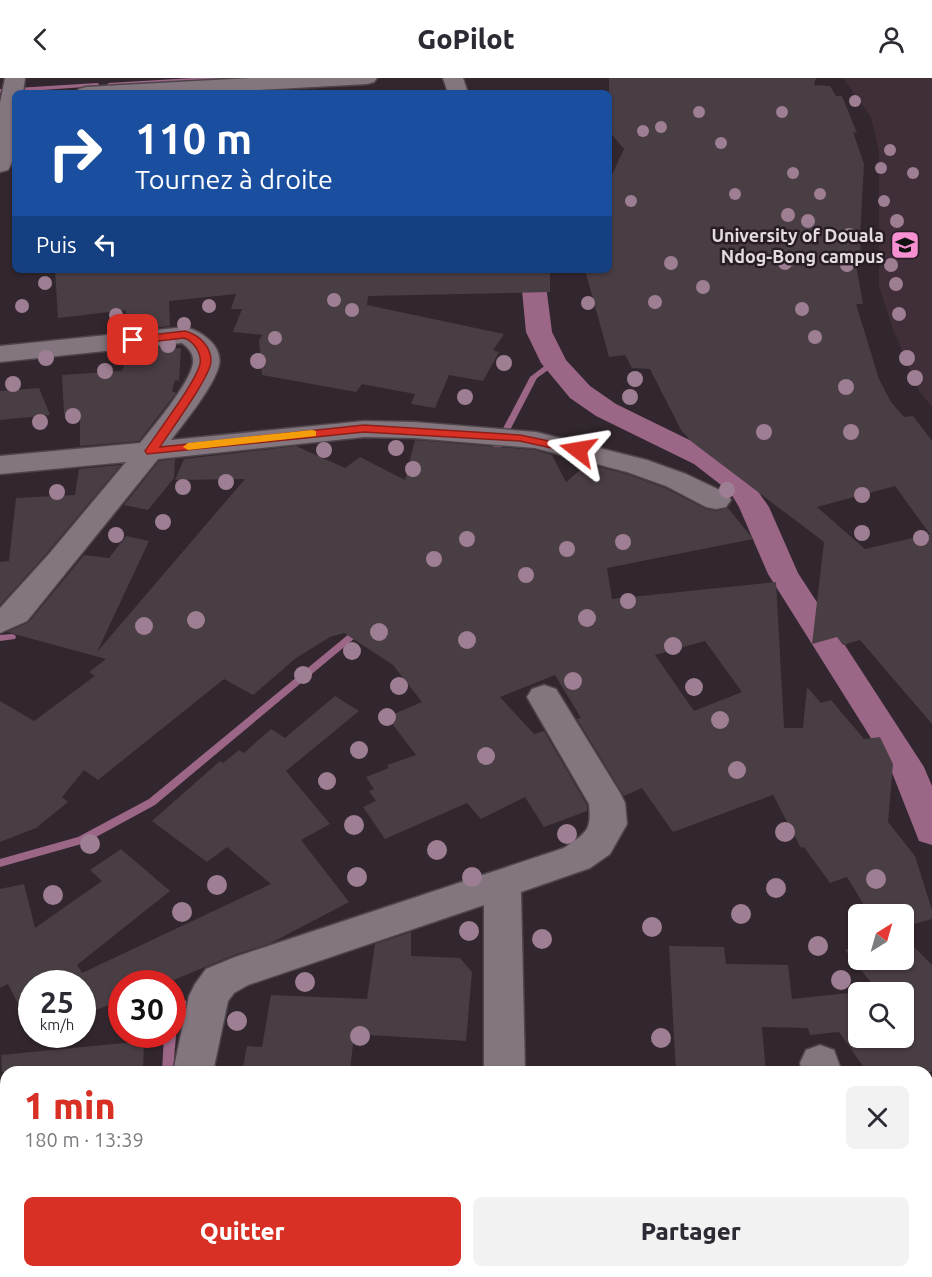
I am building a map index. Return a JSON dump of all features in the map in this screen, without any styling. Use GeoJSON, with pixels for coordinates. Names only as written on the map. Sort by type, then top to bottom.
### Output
{"type":"FeatureCollection","features":[{"type":"Feature","properties":{"kind":"street"},"geometry":{"type":"LineString","coordinates":[[142,90],[367,78]]}},
{"type":"Feature","properties":{"kind":"street"},"geometry":{"type":"LineString","coordinates":[[0,165],[10,92]]}},
{"type":"Feature","properties":{"kind":"street"},"geometry":{"type":"LineString","coordinates":[[0,354],[185,335],[194,338],[204,350],[206,363],[195,384],[151,451],[16,613],[0,622]]}},
{"type":"Feature","properties":{"kind":"street"},"geometry":{"type":"LineString","coordinates":[[0,465],[364,429],[520,438],[637,466],[676,480],[716,500]]}},
{"type":"Feature","properties":{"kind":"street"},"geometry":{"type":"LineString","coordinates":[[193,1066],[209,996],[220,981],[235,973],[577,858],[597,844],[609,824],[607,803],[544,697]]}},
{"type":"Feature","properties":{"kind":"street"},"geometry":{"type":"LineString","coordinates":[[502,884],[505,1066]]}},
{"type":"Feature","properties":{"kind":"shaded area","name":"University of Douala Ndog-Bong campus"},"geometry":{"type":"Polygon","coordinates":[[[843,78],[932,78],[932,407],[919,391],[893,329],[879,287],[879,151],[871,117],[843,78]]]}},
{"type":"Feature","properties":{"kind":"building"},"geometry":{"type":"Polygon","coordinates":[[[609,78],[816,78],[814,85],[830,86],[836,96],[842,96],[857,133],[853,132],[864,164],[861,260],[855,260],[863,304],[856,304],[879,379],[891,402],[904,417],[913,416],[932,441],[932,724],[860,640],[843,645],[837,637],[812,644],[824,542],[692,442],[681,430],[650,369],[632,368],[625,355],[609,357],[586,273],[612,273],[612,175],[624,149],[612,135],[612,90],[609,90],[609,78]],[[895,486],[817,507],[865,549],[930,534],[895,486]]]}},
{"type":"Feature","properties":{"kind":"building"},"geometry":{"type":"Polygon","coordinates":[[[55,273],[550,273],[550,292],[368,296],[367,305],[504,334],[493,350],[499,352],[483,381],[449,375],[435,408],[411,404],[415,394],[362,384],[356,392],[262,375],[259,340],[263,335],[233,332],[242,309],[231,309],[236,294],[169,301],[170,326],[137,330],[140,322],[126,323],[126,310],[58,318],[55,273]]]}},
{"type":"Feature","properties":{"kind":"building"},"geometry":{"type":"Polygon","coordinates":[[[170,346],[170,349],[181,348],[179,381],[175,380],[172,391],[176,393],[139,441],[80,446],[80,413],[64,414],[62,375],[122,371],[129,351],[170,346]]]}},
{"type":"Feature","properties":{"kind":"building"},"geometry":{"type":"Polygon","coordinates":[[[39,388],[50,415],[0,420],[0,391],[39,388]]]}},
{"type":"Feature","properties":{"kind":"building"},"geometry":{"type":"Polygon","coordinates":[[[415,440],[535,450],[552,455],[566,482],[587,464],[626,474],[665,488],[706,509],[716,511],[728,508],[753,539],[607,568],[612,599],[776,582],[784,728],[803,728],[807,687],[821,703],[831,700],[864,739],[880,737],[893,764],[888,822],[915,856],[932,910],[932,919],[914,924],[914,904],[863,904],[847,877],[830,883],[804,847],[801,848],[773,795],[673,832],[642,788],[624,796],[577,719],[581,718],[555,675],[500,697],[534,734],[544,731],[587,805],[587,811],[544,827],[525,797],[481,819],[467,803],[385,839],[363,807],[376,801],[369,791],[374,789],[366,777],[389,768],[387,765],[416,755],[387,717],[422,702],[393,665],[344,633],[330,637],[296,658],[253,695],[224,679],[98,780],[84,770],[62,797],[68,802],[36,828],[0,842],[0,701],[34,721],[95,676],[89,672],[106,659],[7,632],[29,622],[84,555],[109,558],[126,536],[149,541],[97,652],[245,479],[175,480],[184,459],[296,446],[345,468],[360,457],[405,480],[415,440]],[[705,641],[655,655],[694,711],[742,692],[705,641]]]}},
{"type":"Feature","properties":{"kind":"building"},"geometry":{"type":"Polygon","coordinates":[[[175,459],[174,478],[148,510],[124,505],[159,461],[175,459]]]}},
{"type":"Feature","properties":{"kind":"building"},"geometry":{"type":"Polygon","coordinates":[[[121,465],[0,605],[0,562],[9,561],[16,498],[75,495],[79,469],[121,465]]]}},
{"type":"Feature","properties":{"kind":"building"},"geometry":{"type":"Polygon","coordinates":[[[335,696],[359,711],[286,771],[330,824],[301,840],[349,902],[271,943],[186,975],[186,970],[108,970],[108,1005],[96,1010],[96,970],[88,970],[271,884],[227,847],[207,862],[152,821],[220,761],[223,763],[239,750],[244,753],[271,729],[285,738],[335,696]]]}},
{"type":"Feature","properties":{"kind":"building"},"geometry":{"type":"Polygon","coordinates":[[[121,849],[170,891],[77,965],[80,970],[18,970],[18,1004],[8,984],[0,988],[0,889],[24,884],[35,928],[102,881],[90,870],[121,849]]]}},
{"type":"Feature","properties":{"kind":"building"},"geometry":{"type":"Polygon","coordinates":[[[411,932],[411,956],[460,958],[472,972],[466,1041],[354,1034],[351,1066],[243,1066],[247,1046],[262,1047],[271,995],[367,999],[375,944],[411,932]]]}},
{"type":"Feature","properties":{"kind":"building"},"geometry":{"type":"Polygon","coordinates":[[[669,946],[724,947],[726,964],[788,965],[792,999],[848,993],[848,1045],[839,1032],[810,1035],[808,1028],[762,1027],[765,1066],[676,1066],[669,946]]]}},
{"type":"Feature","properties":{"kind":"building"},"geometry":{"type":"Polygon","coordinates":[[[914,947],[932,965],[932,1066],[863,1066],[850,1048],[914,1048],[914,982],[871,982],[861,970],[914,970],[914,947]]]}},
{"type":"Feature","properties":{"kind":"building"},"geometry":{"type":"Polygon","coordinates":[[[108,1045],[108,1048],[144,1048],[143,1066],[2,1066],[1,1055],[96,1048],[96,1046],[108,1045]]]}},
{"type":"Feature","properties":{"kind":"waterway"},"geometry":{"type":"LineString","coordinates":[[109,85],[219,78]]}},
{"type":"Feature","properties":{"kind":"waterway"},"geometry":{"type":"LineString","coordinates":[[16,90],[97,85]]}},
{"type":"Feature","properties":{"kind":"waterway"},"geometry":{"type":"LineString","coordinates":[[0,91],[12,90]]}},
{"type":"Feature","properties":{"kind":"waterway"},"geometry":{"type":"LineString","coordinates":[[532,273],[539,332],[554,363],[580,392],[606,410],[704,458],[740,486],[754,507],[783,574],[907,767],[932,831]]}},
{"type":"Feature","properties":{"kind":"waterway"},"geometry":{"type":"LineString","coordinates":[[492,457],[534,377],[554,363]]}},
{"type":"Feature","properties":{"kind":"waterway"},"geometry":{"type":"LineString","coordinates":[[0,863],[81,840],[152,802],[358,631]]}},
{"type":"Feature","properties":{"kind":"waterway"},"geometry":{"type":"LineString","coordinates":[[0,638],[12,637]]}},
{"type":"Feature","properties":{"kind":"waterway"},"geometry":{"type":"LineString","coordinates":[[167,1066],[169,1048]]}},
{"type":"Feature","properties":{"kind":"slow traffic"},"geometry":{"type":"LineString","coordinates":[[188,447],[312,433]]}},
{"type":"Feature","properties":{"kind":"place","name":"University of Douala Ndog-Bong campus"},"geometry":{"type":"Point","coordinates":[905,245]}},
{"type":"Feature","properties":{"kind":"route"},"geometry":{"type":"LineString","coordinates":[[133,340],[185,335],[194,338],[204,350],[206,363],[195,384],[151,451],[364,429],[414,430],[520,438],[578,450]]}}]}
